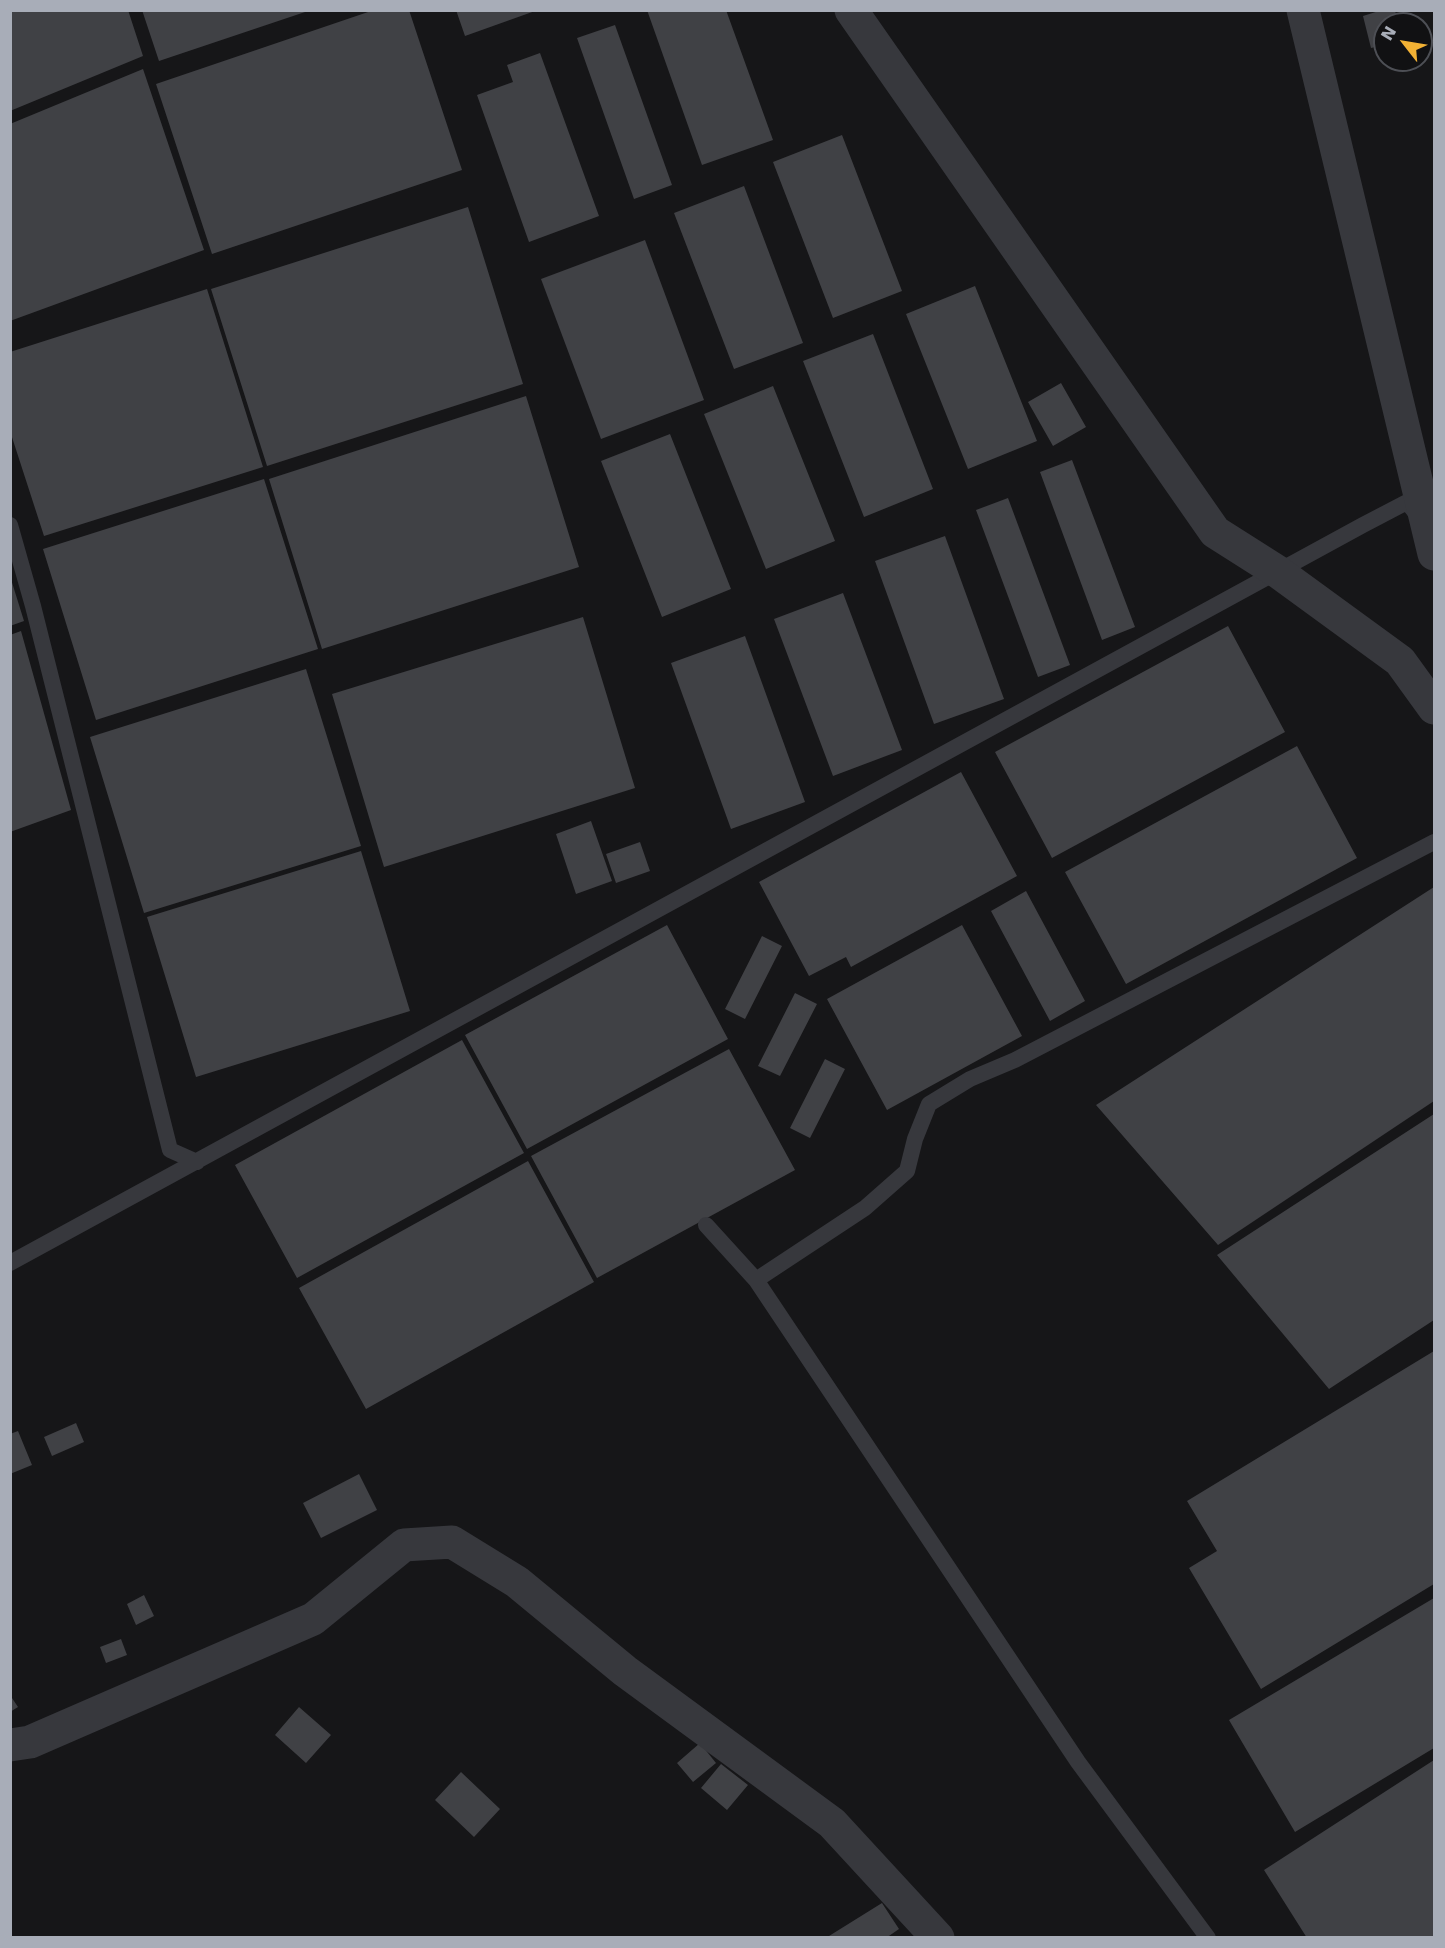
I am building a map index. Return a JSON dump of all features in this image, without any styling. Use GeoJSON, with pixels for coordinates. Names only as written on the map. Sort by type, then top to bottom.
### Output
{"type":"FeatureCollection","features":[{"type":"Feature","properties":{"kind":"street"},"geometry":{"type":"LineString","coordinates":[[851,10],[1215,532],[1278,572],[1400,661],[1434,708]]}},
{"type":"Feature","properties":{"kind":"street"},"geometry":{"type":"LineString","coordinates":[[1303,10],[1431,541]]}},
{"type":"Feature","properties":{"kind":"street"},"geometry":{"type":"LineString","coordinates":[[10,1745],[30,1742],[313,1619],[404,1545],[452,1542],[518,1582],[624,1671],[832,1823],[938,1938]]}},
{"type":"Feature","properties":{"kind":"lane"},"geometry":{"type":"LineString","coordinates":[[10,1263],[1407,502],[1431,541]]}},
{"type":"Feature","properties":{"kind":"lane"},"geometry":{"type":"LineString","coordinates":[[10,525],[36,618],[170,1150],[197,1162]]}},
{"type":"Feature","properties":{"kind":"lane"},"geometry":{"type":"LineString","coordinates":[[756,1281],[865,1208],[907,1171],[915,1139],[929,1104],[970,1079],[1016,1060],[1434,843]]}},
{"type":"Feature","properties":{"kind":"lane"},"geometry":{"type":"LineString","coordinates":[[706,1225],[756,1281],[1078,1762],[1208,1938]]}},
{"type":"Feature","properties":{"kind":"building"},"geometry":{"type":"Polygon","coordinates":[[[10,10],[128,10],[143,56],[10,111],[10,10]]]}},
{"type":"Feature","properties":{"kind":"building"},"geometry":{"type":"Polygon","coordinates":[[[142,10],[308,10],[308,11],[159,61],[142,10]]]}},
{"type":"Feature","properties":{"kind":"building"},"geometry":{"type":"Polygon","coordinates":[[[374,10],[409,10],[462,170],[212,254],[156,84],[374,10]]]}},
{"type":"Feature","properties":{"kind":"building"},"geometry":{"type":"Polygon","coordinates":[[[456,10],[535,10],[535,11],[465,36],[456,10]]]}},
{"type":"Feature","properties":{"kind":"building"},"geometry":{"type":"Polygon","coordinates":[[[647,10],[726,10],[773,140],[702,165],[647,10]]]}},
{"type":"Feature","properties":{"kind":"building"},"geometry":{"type":"Polygon","coordinates":[[[1395,10],[1395,12],[1376,12],[1395,10]]]}},
{"type":"Feature","properties":{"kind":"building"},"geometry":{"type":"Polygon","coordinates":[[[1373,13],[1373,48],[1371,48],[1363,16],[1373,13]]]}},
{"type":"Feature","properties":{"kind":"building"},"geometry":{"type":"Polygon","coordinates":[[[615,25],[672,185],[634,199],[577,38],[615,25]]]}},
{"type":"Feature","properties":{"kind":"building"},"geometry":{"type":"Polygon","coordinates":[[[540,53],[599,216],[529,242],[477,95],[513,82],[507,65],[540,53]]]}},
{"type":"Feature","properties":{"kind":"building"},"geometry":{"type":"Polygon","coordinates":[[[143,69],[204,250],[10,321],[10,124],[143,69]]]}},
{"type":"Feature","properties":{"kind":"building"},"geometry":{"type":"Polygon","coordinates":[[[842,135],[902,291],[833,318],[773,162],[842,135]]]}},
{"type":"Feature","properties":{"kind":"building"},"geometry":{"type":"Polygon","coordinates":[[[744,186],[803,343],[734,369],[674,213],[744,186]]]}},
{"type":"Feature","properties":{"kind":"building"},"geometry":{"type":"Polygon","coordinates":[[[468,207],[523,384],[267,466],[211,289],[468,207]]]}},
{"type":"Feature","properties":{"kind":"building"},"geometry":{"type":"Polygon","coordinates":[[[645,240],[704,400],[601,439],[541,279],[645,240]]]}},
{"type":"Feature","properties":{"kind":"building"},"geometry":{"type":"Polygon","coordinates":[[[975,286],[1037,441],[968,469],[906,314],[975,286]]]}},
{"type":"Feature","properties":{"kind":"building"},"geometry":{"type":"Polygon","coordinates":[[[207,289],[263,467],[44,536],[10,431],[10,352],[207,289]]]}},
{"type":"Feature","properties":{"kind":"building"},"geometry":{"type":"Polygon","coordinates":[[[873,334],[933,489],[864,517],[803,361],[873,334]]]}},
{"type":"Feature","properties":{"kind":"building"},"geometry":{"type":"Polygon","coordinates":[[[1061,383],[1086,427],[1053,446],[1028,402],[1061,383]]]}},
{"type":"Feature","properties":{"kind":"building"},"geometry":{"type":"Polygon","coordinates":[[[773,386],[835,541],[766,569],[704,414],[773,386]]]}},
{"type":"Feature","properties":{"kind":"building"},"geometry":{"type":"Polygon","coordinates":[[[526,396],[579,567],[322,649],[269,479],[526,396]]]}},
{"type":"Feature","properties":{"kind":"building"},"geometry":{"type":"Polygon","coordinates":[[[670,434],[731,589],[662,617],[601,461],[670,434]]]}},
{"type":"Feature","properties":{"kind":"building"},"geometry":{"type":"Polygon","coordinates":[[[1072,460],[1135,627],[1102,640],[1040,472],[1072,460]]]}},
{"type":"Feature","properties":{"kind":"building"},"geometry":{"type":"Polygon","coordinates":[[[264,479],[318,649],[96,720],[43,549],[264,479]]]}},
{"type":"Feature","properties":{"kind":"building"},"geometry":{"type":"Polygon","coordinates":[[[1008,498],[1070,665],[1038,677],[976,510],[1008,498]]]}},
{"type":"Feature","properties":{"kind":"building"},"geometry":{"type":"Polygon","coordinates":[[[945,536],[1004,699],[934,724],[875,561],[945,536]]]}},
{"type":"Feature","properties":{"kind":"building"},"geometry":{"type":"Polygon","coordinates":[[[10,576],[24,621],[10,626],[10,576]]]}},
{"type":"Feature","properties":{"kind":"building"},"geometry":{"type":"Polygon","coordinates":[[[843,593],[902,750],[833,776],[774,619],[843,593]]]}},
{"type":"Feature","properties":{"kind":"building"},"geometry":{"type":"Polygon","coordinates":[[[583,617],[635,788],[384,867],[332,694],[583,617]]]}},
{"type":"Feature","properties":{"kind":"building"},"geometry":{"type":"Polygon","coordinates":[[[1228,626],[1285,732],[1052,858],[995,752],[1228,626]]]}},
{"type":"Feature","properties":{"kind":"building"},"geometry":{"type":"Polygon","coordinates":[[[21,631],[71,810],[10,832],[10,635],[21,631]]]}},
{"type":"Feature","properties":{"kind":"building"},"geometry":{"type":"Polygon","coordinates":[[[745,636],[805,802],[731,829],[671,663],[745,636]]]}},
{"type":"Feature","properties":{"kind":"building"},"geometry":{"type":"Polygon","coordinates":[[[306,669],[361,846],[144,913],[90,737],[306,669]]]}},
{"type":"Feature","properties":{"kind":"building"},"geometry":{"type":"Polygon","coordinates":[[[1297,746],[1357,858],[1126,984],[1065,872],[1297,746]]]}},
{"type":"Feature","properties":{"kind":"building"},"geometry":{"type":"Polygon","coordinates":[[[961,772],[1017,876],[851,967],[846,957],[809,976],[759,882],[961,772]]]}},
{"type":"Feature","properties":{"kind":"building"},"geometry":{"type":"Polygon","coordinates":[[[591,821],[612,881],[576,894],[556,834],[591,821]]]}},
{"type":"Feature","properties":{"kind":"building"},"geometry":{"type":"Polygon","coordinates":[[[640,842],[650,871],[616,883],[606,854],[640,842]]]}},
{"type":"Feature","properties":{"kind":"building"},"geometry":{"type":"Polygon","coordinates":[[[361,851],[410,1011],[196,1077],[147,917],[361,851]]]}},
{"type":"Feature","properties":{"kind":"building"},"geometry":{"type":"Polygon","coordinates":[[[1434,887],[1434,1101],[1218,1245],[1096,1105],[1434,887]]]}},
{"type":"Feature","properties":{"kind":"building"},"geometry":{"type":"Polygon","coordinates":[[[1026,891],[1085,1001],[1050,1021],[991,911],[1026,891]]]}},
{"type":"Feature","properties":{"kind":"building"},"geometry":{"type":"Polygon","coordinates":[[[667,925],[728,1039],[527,1149],[465,1035],[667,925]]]}},
{"type":"Feature","properties":{"kind":"building"},"geometry":{"type":"Polygon","coordinates":[[[962,925],[1022,1036],[887,1110],[827,999],[962,925]]]}},
{"type":"Feature","properties":{"kind":"building"},"geometry":{"type":"Polygon","coordinates":[[[762,936],[782,946],[745,1019],[725,1009],[762,936]]]}},
{"type":"Feature","properties":{"kind":"building"},"geometry":{"type":"Polygon","coordinates":[[[795,993],[817,1004],[780,1076],[758,1066],[795,993]]]}},
{"type":"Feature","properties":{"kind":"building"},"geometry":{"type":"Polygon","coordinates":[[[462,1040],[524,1153],[297,1278],[235,1165],[462,1040]]]}},
{"type":"Feature","properties":{"kind":"building"},"geometry":{"type":"Polygon","coordinates":[[[729,1049],[795,1170],[597,1278],[531,1156],[729,1049]]]}},
{"type":"Feature","properties":{"kind":"building"},"geometry":{"type":"Polygon","coordinates":[[[825,1059],[845,1069],[810,1138],[790,1128],[825,1059]]]}},
{"type":"Feature","properties":{"kind":"building"},"geometry":{"type":"Polygon","coordinates":[[[1434,1114],[1434,1320],[1329,1389],[1217,1255],[1434,1114]]]}},
{"type":"Feature","properties":{"kind":"building"},"geometry":{"type":"Polygon","coordinates":[[[528,1161],[594,1282],[366,1409],[299,1288],[528,1161]]]}},
{"type":"Feature","properties":{"kind":"building"},"geometry":{"type":"Polygon","coordinates":[[[1434,1351],[1434,1584],[1261,1689],[1189,1568],[1217,1551],[1187,1501],[1434,1351]]]}},
{"type":"Feature","properties":{"kind":"building"},"geometry":{"type":"Polygon","coordinates":[[[76,1423],[84,1442],[52,1456],[44,1437],[76,1423]]]}},
{"type":"Feature","properties":{"kind":"building"},"geometry":{"type":"Polygon","coordinates":[[[18,1431],[32,1465],[10,1474],[10,1434],[18,1431]]]}},
{"type":"Feature","properties":{"kind":"building"},"geometry":{"type":"Polygon","coordinates":[[[359,1474],[377,1510],[321,1538],[303,1503],[359,1474]]]}},
{"type":"Feature","properties":{"kind":"building"},"geometry":{"type":"Polygon","coordinates":[[[144,1595],[154,1616],[136,1625],[127,1604],[144,1595]]]}},
{"type":"Feature","properties":{"kind":"building"},"geometry":{"type":"Polygon","coordinates":[[[1434,1598],[1434,1748],[1295,1832],[1229,1720],[1434,1598]]]}},
{"type":"Feature","properties":{"kind":"building"},"geometry":{"type":"Polygon","coordinates":[[[121,1639],[127,1655],[106,1663],[100,1647],[121,1639]]]}},
{"type":"Feature","properties":{"kind":"building"},"geometry":{"type":"Polygon","coordinates":[[[10,1695],[18,1707],[10,1712],[10,1695]]]}},
{"type":"Feature","properties":{"kind":"building"},"geometry":{"type":"Polygon","coordinates":[[[299,1707],[331,1735],[306,1763],[275,1735],[299,1707]]]}},
{"type":"Feature","properties":{"kind":"building"},"geometry":{"type":"Polygon","coordinates":[[[700,1743],[716,1763],[693,1782],[677,1763],[700,1743]]]}},
{"type":"Feature","properties":{"kind":"building"},"geometry":{"type":"Polygon","coordinates":[[[1434,1760],[1434,1938],[1307,1938],[1264,1870],[1434,1760]]]}},
{"type":"Feature","properties":{"kind":"building"},"geometry":{"type":"Polygon","coordinates":[[[721,1764],[748,1785],[727,1810],[701,1788],[721,1764]]]}},
{"type":"Feature","properties":{"kind":"building"},"geometry":{"type":"Polygon","coordinates":[[[461,1772],[500,1809],[474,1837],[435,1800],[461,1772]]]}},
{"type":"Feature","properties":{"kind":"building"},"geometry":{"type":"Polygon","coordinates":[[[882,1903],[899,1929],[886,1938],[831,1938],[829,1936],[882,1903]]]}}]}
